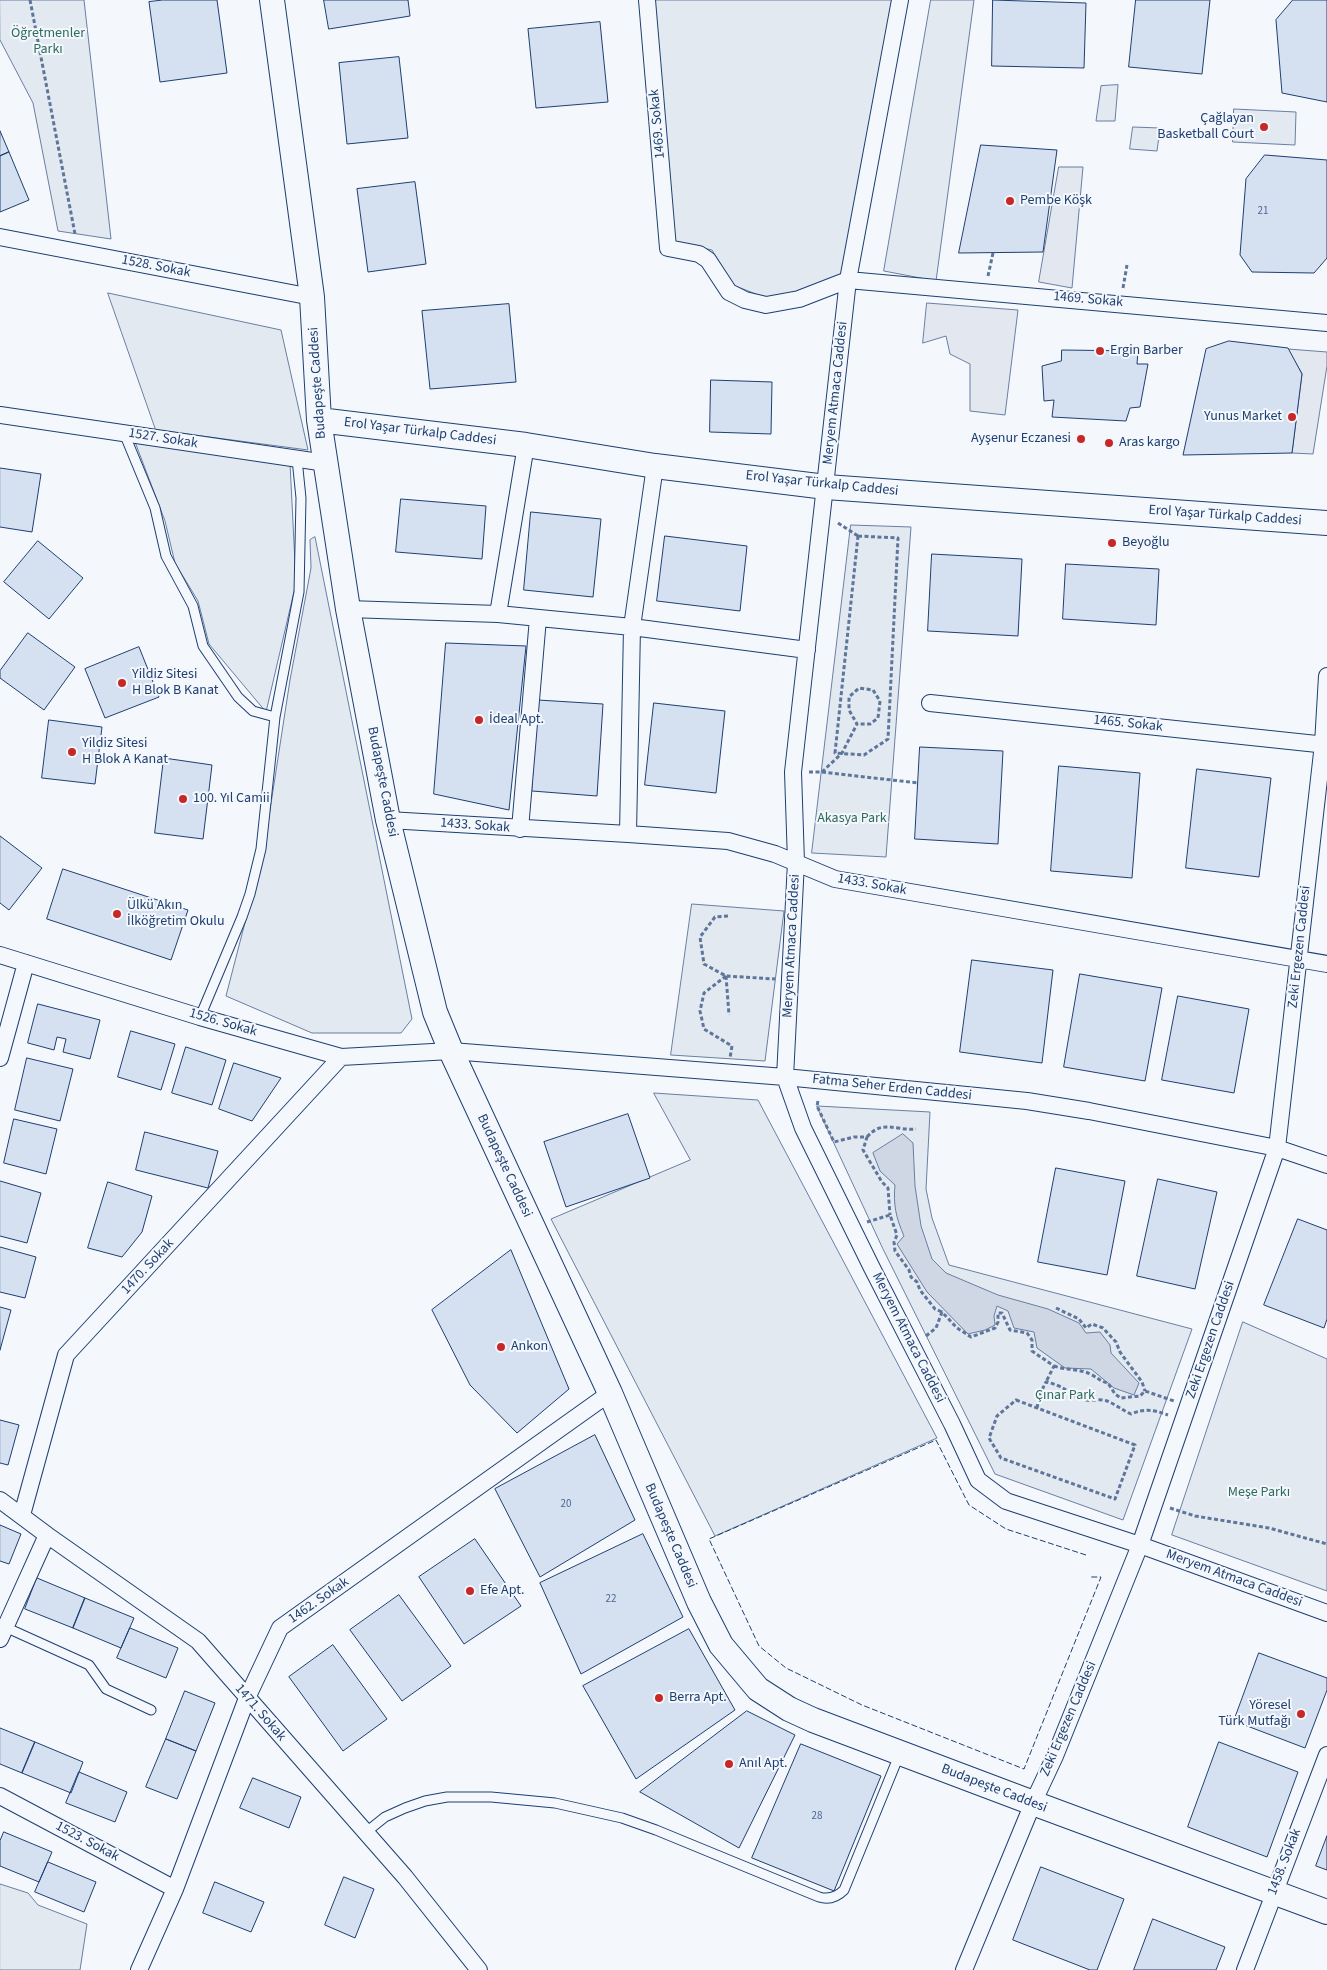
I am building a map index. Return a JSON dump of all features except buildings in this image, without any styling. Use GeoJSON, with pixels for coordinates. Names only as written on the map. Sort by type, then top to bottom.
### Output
{"type":"FeatureCollection","features":[{"type":"Feature","properties":{"kind":"street","name":"Budapeşte Caddesi"},"geometry":{"type":"LineString","coordinates":[[272,0],[312,298],[319,420],[348,608],[388,820],[435,1012],[450,1051],[610,1393],[699,1602],[721,1645],[758,1689],[789,1709],[900,1753],[1327,1912]]}},
{"type":"Feature","properties":{"kind":"street","name":"1469. Sokak"},"geometry":{"type":"LineString","coordinates":[[647,0],[668,248],[699,254],[708,260],[730,292],[745,300],[766,304],[799,300],[848,280],[1121,303],[1327,323]]}},
{"type":"Feature","properties":{"kind":"street","name":"Meryem Atmaca Caddesi"},"geometry":{"type":"LineString","coordinates":[[900,0],[848,280],[806,650],[793,772],[796,862],[785,1077],[803,1128],[978,1480],[1006,1501],[1140,1545],[1327,1614]]}},
{"type":"Feature","properties":{"kind":"street","name":"1528. Sokak"},"geometry":{"type":"LineString","coordinates":[[0,237],[312,298]]}},
{"type":"Feature","properties":{"kind":"street","name":"1527. Sokak"},"geometry":{"type":"LineString","coordinates":[[0,415],[326,463]]}},
{"type":"Feature","properties":{"kind":"street","name":"Erol Yaşar Türkalp Caddesi"},"geometry":{"type":"LineString","coordinates":[[319,420],[526,445],[655,466],[826,487],[1327,524]]}},
{"type":"Feature","properties":{"kind":"street"},"geometry":{"type":"LineString","coordinates":[[498,614],[526,445]]}},
{"type":"Feature","properties":{"kind":"street"},"geometry":{"type":"LineString","coordinates":[[628,834],[632,627],[655,466]]}},
{"type":"Feature","properties":{"kind":"street"},"geometry":{"type":"LineString","coordinates":[[348,608],[498,614],[632,627],[806,650]]}},
{"type":"Feature","properties":{"kind":"street"},"geometry":{"type":"LineString","coordinates":[[520,829],[538,618]]}},
{"type":"Feature","properties":{"kind":"street","name":"Zeki Ergezen Caddesi"},"geometry":{"type":"LineString","coordinates":[[964,1970],[1033,1803],[1055,1756],[1140,1545],[1277,1148],[1325,745],[1327,676]]}},
{"type":"Feature","properties":{"kind":"street","name":"1465. Sokak"},"geometry":{"type":"LineString","coordinates":[[930,703],[1325,745]]}},
{"type":"Feature","properties":{"kind":"street","name":"1433. Sokak"},"geometry":{"type":"LineString","coordinates":[[388,820],[728,841],[753,847],[796,862],[835,879],[1327,964]]}},
{"type":"Feature","properties":{"kind":"street","name":"1526. Sokak"},"geometry":{"type":"LineString","coordinates":[[0,955],[200,1017],[341,1057],[450,1051]]}},
{"type":"Feature","properties":{"kind":"street"},"geometry":{"type":"LineString","coordinates":[[0,1058],[26,963]]}},
{"type":"Feature","properties":{"kind":"street","name":"Fatma Seher Erden Caddesi"},"geometry":{"type":"LineString","coordinates":[[450,1051],[785,1077],[1050,1104],[1277,1148],[1327,1164]]}},
{"type":"Feature","properties":{"kind":"street","name":"1470. Sokak"},"geometry":{"type":"LineString","coordinates":[[22,1515],[66,1355],[341,1057]]}},
{"type":"Feature","properties":{"kind":"street","name":"1462. Sokak"},"geometry":{"type":"LineString","coordinates":[[139,1970],[175,1889],[247,1698],[280,1628],[610,1393]]}},
{"type":"Feature","properties":{"kind":"street","name":"1471. Sokak"},"geometry":{"type":"LineString","coordinates":[[0,1500],[198,1641],[405,1878],[479,1970]]}},
{"type":"Feature","properties":{"kind":"street"},"geometry":{"type":"LineString","coordinates":[[3,1633],[47,1535]]}},
{"type":"Feature","properties":{"kind":"street","name":"1458. Sokak"},"geometry":{"type":"LineString","coordinates":[[1245,1970],[1327,1755]]}},
{"type":"Feature","properties":{"kind":"street","name":"1523. Sokak"},"geometry":{"type":"LineString","coordinates":[[0,1796],[175,1889]]}},
{"type":"Feature","properties":{"kind":"lane"},"geometry":{"type":"LineString","coordinates":[[124,433],[155,508],[166,556],[193,606],[203,646],[238,697],[253,711],[275,717]]}},
{"type":"Feature","properties":{"kind":"lane"},"geometry":{"type":"LineString","coordinates":[[200,1017],[242,917],[256,871],[265,827],[275,717],[299,592],[301,498],[297,459]]}},
{"type":"Feature","properties":{"kind":"lane"},"geometry":{"type":"LineString","coordinates":[[3,1633],[89,1665],[106,1689],[151,1710]]}},
{"type":"Feature","properties":{"kind":"lane"},"geometry":{"type":"LineString","coordinates":[[365,1833],[385,1817],[405,1808],[425,1801],[447,1797],[491,1797],[555,1803],[604,1814],[656,1830],[819,1897],[829,1898],[835,1897],[844,1890],[900,1753]]}},
{"type":"Feature","properties":{"kind":"path"},"geometry":{"type":"LineString","coordinates":[[30,0],[78,252]]}},
{"type":"Feature","properties":{"kind":"path"},"geometry":{"type":"LineString","coordinates":[[985,292],[993,253]]}},
{"type":"Feature","properties":{"kind":"path"},"geometry":{"type":"LineString","coordinates":[[1121,303],[1126,265]]}},
{"type":"Feature","properties":{"kind":"path"},"geometry":{"type":"LineString","coordinates":[[858,536],[898,538],[888,739],[864,755],[842,753],[835,753],[858,536]]}},
{"type":"Feature","properties":{"kind":"path"},"geometry":{"type":"LineString","coordinates":[[859,688],[873,690],[880,701],[878,718],[870,724],[857,724],[849,710],[849,697],[859,688]]}},
{"type":"Feature","properties":{"kind":"path"},"geometry":{"type":"LineString","coordinates":[[822,772],[842,753],[857,724]]}},
{"type":"Feature","properties":{"kind":"path"},"geometry":{"type":"LineString","coordinates":[[793,772],[822,772],[918,783]]}},
{"type":"Feature","properties":{"kind":"path"},"geometry":{"type":"LineString","coordinates":[[728,916],[715,917],[700,937],[704,964],[726,976],[775,979]]}},
{"type":"Feature","properties":{"kind":"path"},"geometry":{"type":"LineString","coordinates":[[726,976],[729,1015]]}},
{"type":"Feature","properties":{"kind":"path"},"geometry":{"type":"LineString","coordinates":[[726,976],[704,994],[700,1011],[704,1029],[732,1046],[726,1072]]}},
{"type":"Feature","properties":{"kind":"path"},"geometry":{"type":"LineString","coordinates":[[818,1101],[817,1106],[834,1142],[854,1137],[867,1137]]}},
{"type":"Feature","properties":{"kind":"path"},"geometry":{"type":"LineString","coordinates":[[916,1129],[883,1126],[873,1130],[867,1137],[862,1150],[882,1182],[888,1188],[890,1215],[897,1235],[894,1242],[894,1251],[935,1309],[942,1312],[957,1328],[971,1337],[995,1328],[998,1322],[998,1313],[1002,1313],[1010,1330],[1027,1333],[1032,1340],[1032,1351],[1047,1359],[1054,1366],[1066,1370],[1090,1373],[1103,1383],[1108,1383],[1115,1394],[1121,1398],[1140,1396],[1145,1391]]}},
{"type":"Feature","properties":{"kind":"path"},"geometry":{"type":"LineString","coordinates":[[853,1227],[890,1215]]}},
{"type":"Feature","properties":{"kind":"path"},"geometry":{"type":"LineString","coordinates":[[1056,1308],[1079,1319],[1086,1328],[1092,1324],[1103,1328],[1116,1342],[1120,1352],[1142,1382],[1145,1391],[1186,1414]]}},
{"type":"Feature","properties":{"kind":"path"},"geometry":{"type":"LineString","coordinates":[[911,1344],[927,1336],[936,1328],[942,1312]]}},
{"type":"Feature","properties":{"kind":"path"},"geometry":{"type":"LineString","coordinates":[[1037,1408],[1040,1394],[1054,1366]]}},
{"type":"Feature","properties":{"kind":"path"},"geometry":{"type":"LineString","coordinates":[[1046,1382],[1059,1385],[1082,1400],[1097,1399],[1109,1402],[1120,1410],[1131,1414],[1139,1410],[1153,1409],[1186,1414]]}},
{"type":"Feature","properties":{"kind":"path"},"geometry":{"type":"LineString","coordinates":[[1016,1400],[1037,1408],[1134,1444],[1115,1499],[1001,1458],[989,1438],[998,1416],[1016,1400]]}},
{"type":"Feature","properties":{"kind":"path"},"geometry":{"type":"LineString","coordinates":[[1155,1503],[1195,1516],[1269,1528],[1327,1544]]}},
{"type":"Feature","properties":{"kind":"green space","name":"Öğretmenler Parkı"},"geometry":{"type":"Polygon","coordinates":[[[0,0],[84,0],[111,239],[58,231],[33,103],[0,40],[0,0]]]}},
{"type":"Feature","properties":{"kind":"green space"},"geometry":{"type":"Polygon","coordinates":[[[653,0],[894,0],[841,276],[796,292],[766,298],[733,285],[712,250],[674,242],[653,0]]]}},
{"type":"Feature","properties":{"kind":"green space"},"geometry":{"type":"Polygon","coordinates":[[[931,0],[974,0],[936,281],[884,271],[931,0]]]}},
{"type":"Feature","properties":{"kind":"green space"},"geometry":{"type":"Polygon","coordinates":[[[1118,85],[1115,121],[1096,121],[1101,86],[1118,85]]]}},
{"type":"Feature","properties":{"kind":"green space","name":"Çağlayan Basketball Court"},"geometry":{"type":"Polygon","coordinates":[[[1234,109],[1296,112],[1295,145],[1233,142],[1234,109]]]}},
{"type":"Feature","properties":{"kind":"green space"},"geometry":{"type":"Polygon","coordinates":[[[1133,127],[1160,128],[1157,151],[1130,149],[1133,127]]]}},
{"type":"Feature","properties":{"kind":"green space"},"geometry":{"type":"Polygon","coordinates":[[[108,293],[281,330],[308,450],[156,430],[108,293]]]}},
{"type":"Feature","properties":{"kind":"green space"},"geometry":{"type":"Polygon","coordinates":[[[135,441],[290,463],[296,583],[266,712],[209,644],[198,601],[175,563],[165,521],[135,441]]]}},
{"type":"Feature","properties":{"kind":"green space","name":"Akasya Park"},"geometry":{"type":"Polygon","coordinates":[[[851,525],[911,527],[886,857],[812,853],[851,525]]]}},
{"type":"Feature","properties":{"kind":"green space"},"geometry":{"type":"Polygon","coordinates":[[[315,537],[412,1019],[401,1033],[312,1033],[226,996],[264,849],[290,680],[311,568],[310,540],[315,537]]]}},
{"type":"Feature","properties":{"kind":"green space"},"geometry":{"type":"Polygon","coordinates":[[[692,904],[784,911],[765,1061],[671,1055],[692,904]]]}},
{"type":"Feature","properties":{"kind":"green space"},"geometry":{"type":"Polygon","coordinates":[[[654,1093],[758,1100],[937,1438],[715,1536],[551,1219],[690,1160],[654,1093]]]}},
{"type":"Feature","properties":{"kind":"green space","name":"Çınar Park"},"geometry":{"type":"Polygon","coordinates":[[[817,1106],[930,1112],[926,1189],[932,1218],[949,1265],[1192,1329],[1123,1520],[995,1474],[883,1249],[817,1106]]]}},
{"type":"Feature","properties":{"kind":"green space","name":"Meşe Parkı"},"geometry":{"type":"Polygon","coordinates":[[[1243,1322],[1327,1359],[1327,1591],[1172,1535],[1243,1322]]]}},
{"type":"Feature","properties":{"kind":"green space"},"geometry":{"type":"Polygon","coordinates":[[[0,1884],[28,1893],[38,1905],[87,1924],[80,1970],[0,1970],[0,1884]]]}},
{"type":"Feature","properties":{"kind":"shaded area"},"geometry":{"type":"Polygon","coordinates":[[[1059,167],[1083,167],[1072,288],[1039,282],[1059,167]]]}},
{"type":"Feature","properties":{"kind":"shaded area"},"geometry":{"type":"Polygon","coordinates":[[[927,303],[1018,310],[1005,415],[970,411],[970,364],[950,354],[946,336],[923,343],[927,303]]]}},
{"type":"Feature","properties":{"kind":"shaded area"},"geometry":{"type":"Polygon","coordinates":[[[1288,349],[1327,352],[1327,366],[1313,454],[1292,453],[1302,374],[1288,349]]]}},
{"type":"Feature","properties":{"kind":"shaded area"},"geometry":{"type":"Polygon","coordinates":[[[903,1134],[913,1143],[915,1186],[921,1226],[932,1259],[946,1273],[998,1295],[1048,1309],[1079,1323],[1086,1333],[1100,1332],[1110,1345],[1111,1353],[1139,1383],[1134,1395],[1114,1388],[1091,1369],[1065,1368],[1037,1348],[1034,1332],[1014,1328],[1008,1311],[997,1306],[994,1316],[995,1325],[985,1330],[968,1334],[927,1292],[897,1244],[904,1236],[896,1211],[895,1185],[880,1171],[873,1153],[903,1134]]]}},
{"type":"Feature","properties":{"kind":"fence"},"geometry":{"type":"LineString","coordinates":[[1086,1555],[1006,1529],[969,1505],[936,1440],[709,1539],[759,1646],[786,1668],[862,1705],[1024,1769],[1101,1577],[1090,1577]]}},
{"type":"Feature","properties":{"kind":"place","name":"Çağlayan Basketball Court"},"geometry":{"type":"Point","coordinates":[1264,127]}},
{"type":"Feature","properties":{"kind":"place","name":"Pembe Köşk"},"geometry":{"type":"Point","coordinates":[1010,201]}},
{"type":"Feature","properties":{"kind":"place","name":"Ergin Barber"},"geometry":{"type":"Point","coordinates":[1100,351]}},
{"type":"Feature","properties":{"kind":"place","name":"Yunus Market"},"geometry":{"type":"Point","coordinates":[1292,417]}},
{"type":"Feature","properties":{"kind":"place","name":"Ayşenur Eczanesi"},"geometry":{"type":"Point","coordinates":[1081,439]}},
{"type":"Feature","properties":{"kind":"place","name":"Aras kargo"},"geometry":{"type":"Point","coordinates":[1109,443]}},
{"type":"Feature","properties":{"kind":"place","name":"Beyoğlu"},"geometry":{"type":"Point","coordinates":[1112,543]}},
{"type":"Feature","properties":{"kind":"place","name":"Yildiz Sitesi H Blok B Kanat"},"geometry":{"type":"Point","coordinates":[122,683]}},
{"type":"Feature","properties":{"kind":"place","name":"İdeal Apt."},"geometry":{"type":"Point","coordinates":[479,720]}},
{"type":"Feature","properties":{"kind":"place","name":"Yildiz Sitesi H Blok A Kanat"},"geometry":{"type":"Point","coordinates":[72,752]}},
{"type":"Feature","properties":{"kind":"place","name":"100. Yıl Camii"},"geometry":{"type":"Point","coordinates":[183,799]}},
{"type":"Feature","properties":{"kind":"place","name":"Ülkü Akın İlköğretim Okulu"},"geometry":{"type":"Point","coordinates":[117,914]}},
{"type":"Feature","properties":{"kind":"place","name":"Ankon"},"geometry":{"type":"Point","coordinates":[501,1347]}},
{"type":"Feature","properties":{"kind":"place","name":"Efe Apt."},"geometry":{"type":"Point","coordinates":[470,1591]}},
{"type":"Feature","properties":{"kind":"place","name":"Berra Apt."},"geometry":{"type":"Point","coordinates":[659,1698]}},
{"type":"Feature","properties":{"kind":"place","name":"Yöresel Türk Mutfağı"},"geometry":{"type":"Point","coordinates":[1301,1714]}},
{"type":"Feature","properties":{"kind":"place","name":"Anıl Apt."},"geometry":{"type":"Point","coordinates":[729,1764]}}]}
